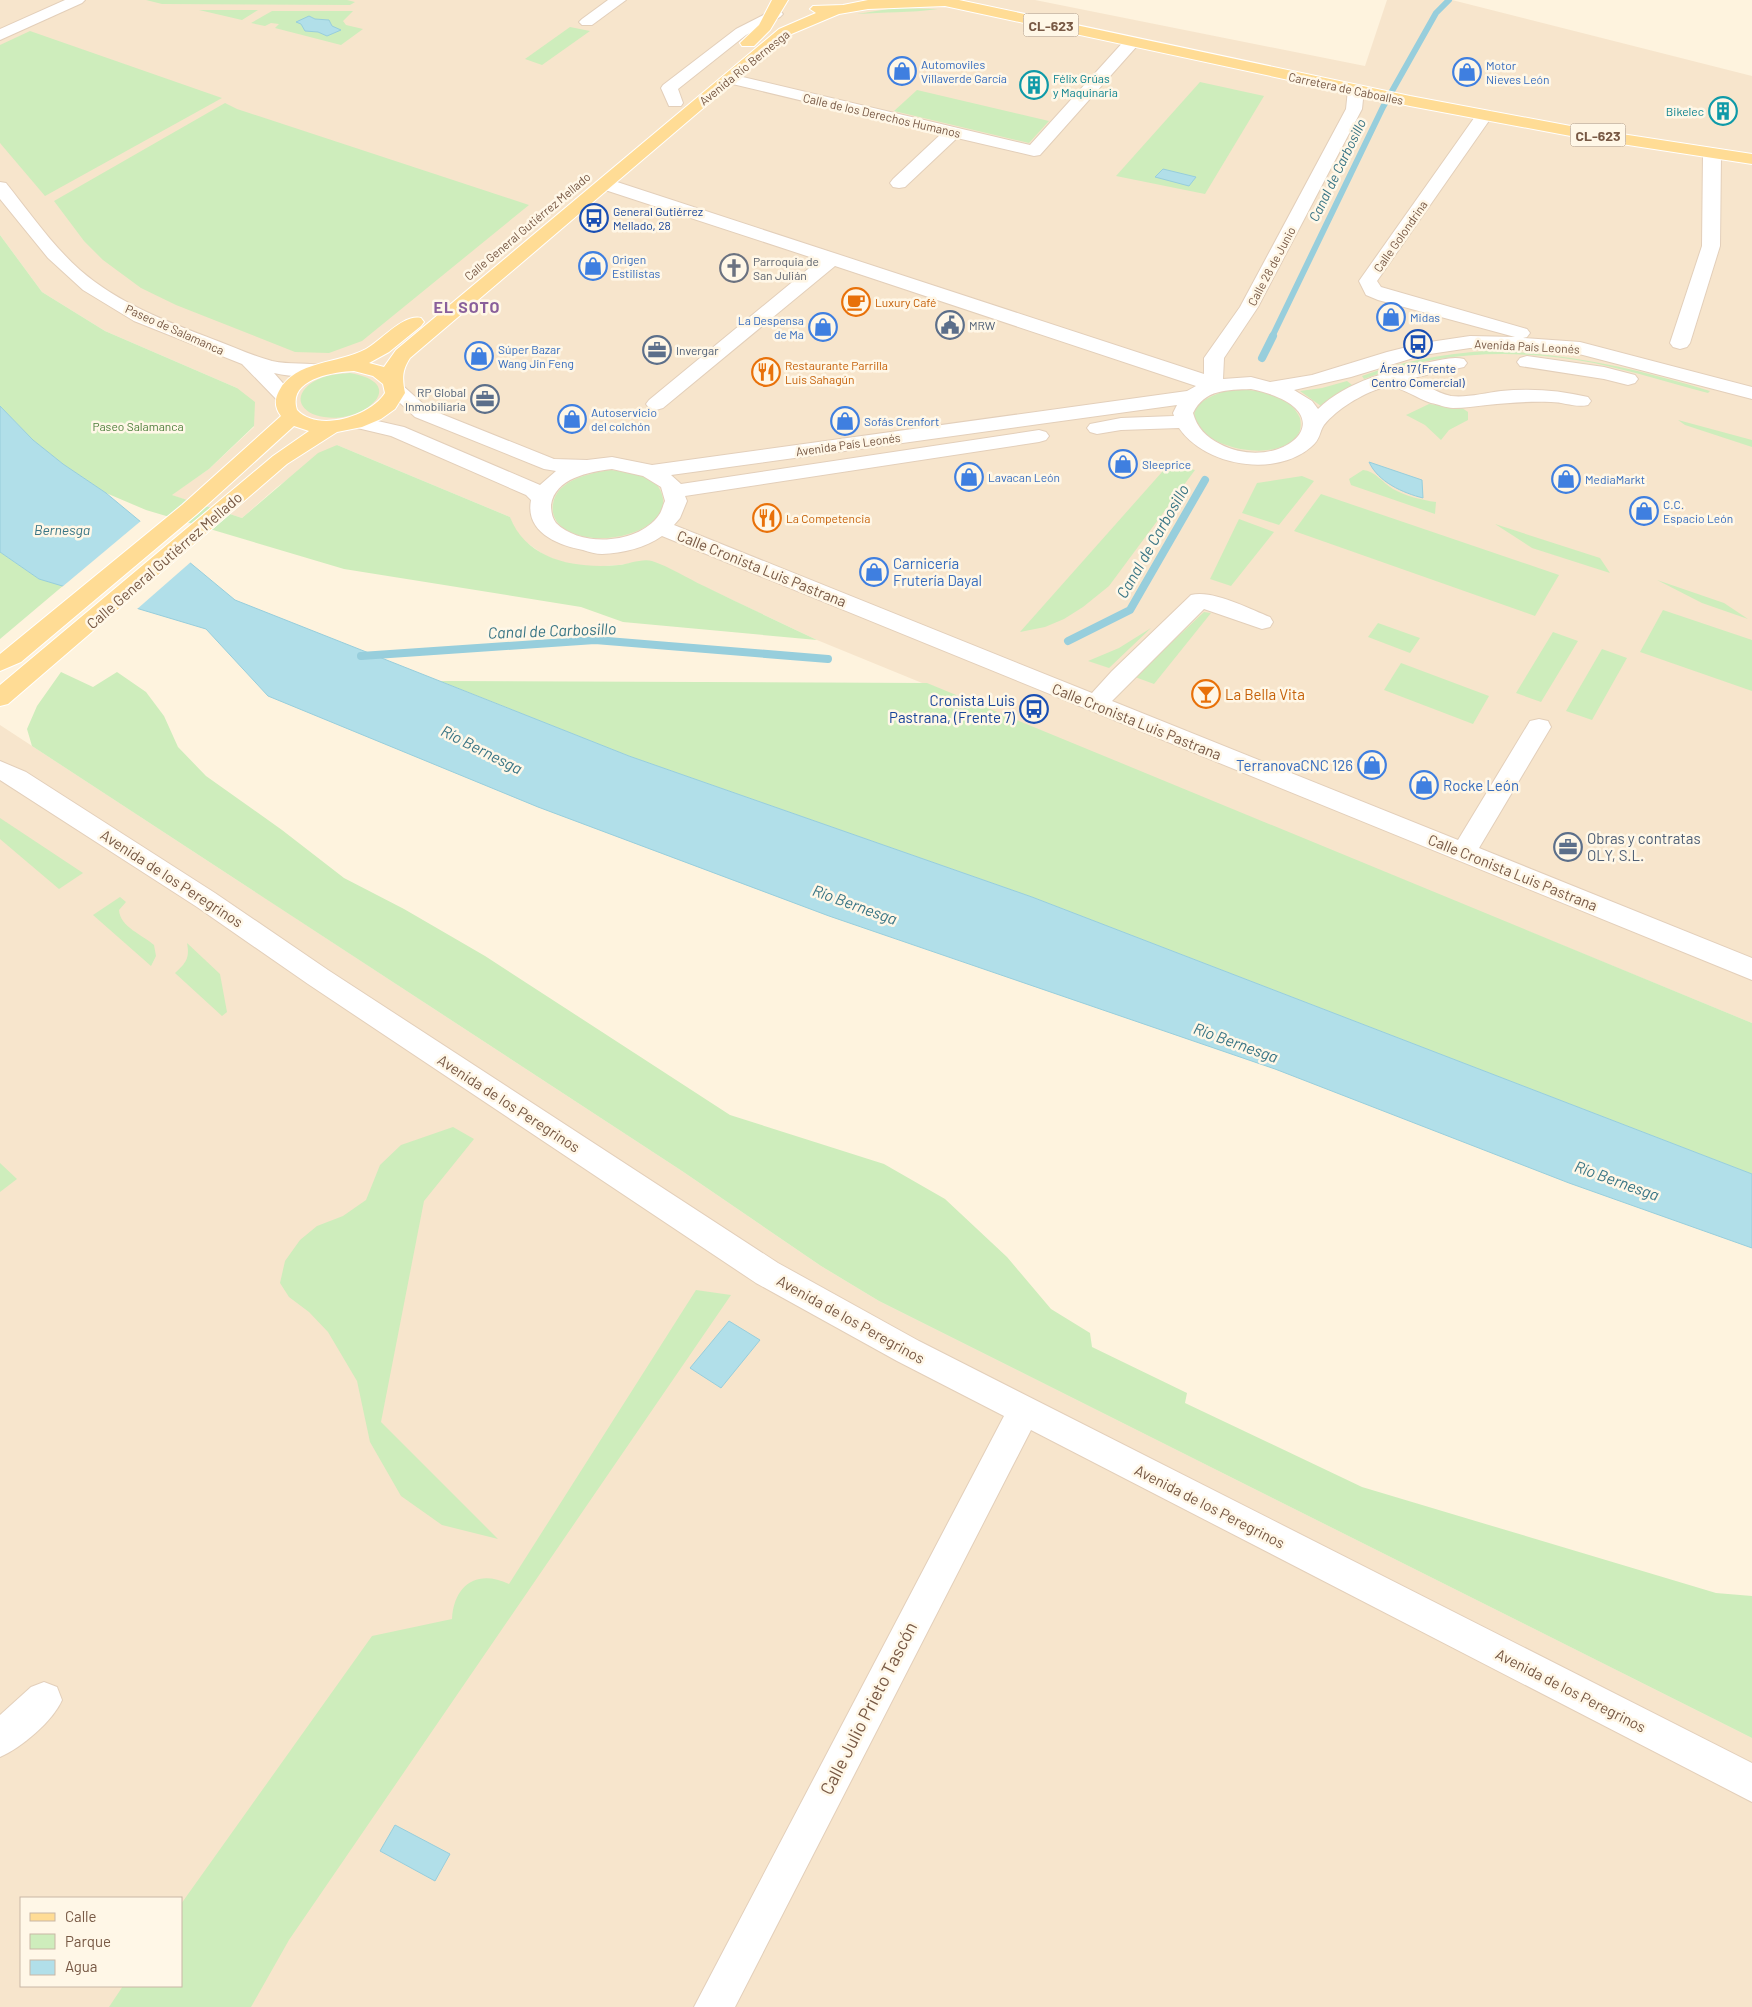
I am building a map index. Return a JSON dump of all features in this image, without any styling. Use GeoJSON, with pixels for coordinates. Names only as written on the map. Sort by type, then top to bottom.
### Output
{"type":"FeatureCollection","features":[{"type":"Feature","properties":{"kind":"main road","name":"CL-623"},"geometry":{"type":"LineString","coordinates":[[787,5],[836,10],[869,5],[884,0]]}},
{"type":"Feature","properties":{"kind":"main road","name":"Carretera de Caboalles"},"geometry":{"type":"LineString","coordinates":[[869,5],[940,1],[1404,100],[1712,154],[1752,159]]}},
{"type":"Feature","properties":{"kind":"main road","name":"Avenida Río Bernesga"},"geometry":{"type":"LineString","coordinates":[[674,111],[760,33],[787,5]]}},
{"type":"Feature","properties":{"kind":"main road","name":"Avenida Río Bernesga"},"geometry":{"type":"LineString","coordinates":[[674,111],[730,79],[784,32],[836,10]]}},
{"type":"Feature","properties":{"kind":"main road","name":"Calle General Gutiérrez Mellado"},"geometry":{"type":"LineString","coordinates":[[0,698],[280,460],[331,427],[360,422],[375,416],[386,408],[394,398],[394,367],[403,354],[605,184],[674,111]]}},
{"type":"Feature","properties":{"kind":"main road","name":"Calle General Gutiérrez Mellado"},"geometry":{"type":"LineString","coordinates":[[488,260],[674,111]]}},
{"type":"Feature","properties":{"kind":"main road"},"geometry":{"type":"LineString","coordinates":[[331,427],[305,424],[292,417],[285,408],[285,397],[291,387],[296,382],[327,368],[364,358],[382,348],[428,310]]}},
{"type":"Feature","properties":{"kind":"main road"},"geometry":{"type":"LineString","coordinates":[[327,368],[354,365],[371,367],[384,372],[394,384]]}},
{"type":"Feature","properties":{"kind":"main road","name":"Calle General Gutiérrez Mellado"},"geometry":{"type":"LineString","coordinates":[[0,663],[13,657],[196,503],[256,452],[292,417]]}},
{"type":"Feature","properties":{"kind":"street"},"geometry":{"type":"LineString","coordinates":[[0,35],[77,0]]}},
{"type":"Feature","properties":{"kind":"street"},"geometry":{"type":"LineString","coordinates":[[587,22],[618,0]]}},
{"type":"Feature","properties":{"kind":"street","name":"Calle de los Derechos Humanos"},"geometry":{"type":"LineString","coordinates":[[730,79],[1034,151],[1131,43]]}},
{"type":"Feature","properties":{"kind":"street","name":"Calle 28 de Junio"},"geometry":{"type":"LineString","coordinates":[[1213,386],[1214,358],[1250,307],[1354,109],[1365,92]]}},
{"type":"Feature","properties":{"kind":"street","name":"Calle Golondrina"},"geometry":{"type":"LineString","coordinates":[[1485,115],[1368,281],[1373,291],[1386,296],[1451,315],[1580,348]]}},
{"type":"Feature","properties":{"kind":"street"},"geometry":{"type":"LineString","coordinates":[[899,183],[953,132]]}},
{"type":"Feature","properties":{"kind":"street"},"geometry":{"type":"LineString","coordinates":[[1680,343],[1711,246],[1712,154]]}},
{"type":"Feature","properties":{"kind":"street"},"geometry":{"type":"LineString","coordinates":[[605,184],[1195,378],[1213,386]]}},
{"type":"Feature","properties":{"kind":"street","name":"Paseo de Salamanca"},"geometry":{"type":"LineString","coordinates":[[0,187],[50,250],[75,274],[104,296],[161,326],[249,360],[290,370],[327,368]]}},
{"type":"Feature","properties":{"kind":"street"},"geometry":{"type":"LineString","coordinates":[[656,404],[832,259]]}},
{"type":"Feature","properties":{"kind":"street","name":"Calle Golondrina"},"geometry":{"type":"LineString","coordinates":[[1451,315],[1468,326],[1474,337],[1470,342]]}},
{"type":"Feature","properties":{"kind":"street","name":"Avenida País Leonés"},"geometry":{"type":"LineString","coordinates":[[1272,387],[1344,374],[1394,356],[1423,349],[1470,342],[1580,348],[1752,393]]}},
{"type":"Feature","properties":{"kind":"street","name":"Paseo de Salamanca"},"geometry":{"type":"LineString","coordinates":[[249,360],[285,397]]}},
{"type":"Feature","properties":{"kind":"street","name":"Avenida País Leonés"},"geometry":{"type":"LineString","coordinates":[[1314,424],[1326,410],[1355,393],[1381,381],[1426,368],[1480,361],[1515,360],[1604,373],[1752,411]]}},
{"type":"Feature","properties":{"kind":"street"},"geometry":{"type":"LineString","coordinates":[[1381,381],[1410,385],[1429,396],[1452,402],[1514,396],[1553,396],[1581,401]]}},
{"type":"Feature","properties":{"kind":"street"},"geometry":{"type":"LineString","coordinates":[[1251,383],[1272,387],[1292,396],[1307,408],[1314,424],[1311,436],[1298,447],[1283,455],[1260,458],[1237,456],[1216,451],[1198,439],[1185,422],[1183,413],[1191,397],[1213,386],[1251,383]]}},
{"type":"Feature","properties":{"kind":"street"},"geometry":{"type":"LineString","coordinates":[[394,384],[422,413],[551,465],[635,465],[654,472],[667,480],[675,491],[677,504],[672,516],[662,528],[646,537],[627,544],[603,547],[579,544],[559,537],[545,526],[539,512],[541,498],[551,484],[568,473],[589,466]]}},
{"type":"Feature","properties":{"kind":"street","name":"Avenida País Leonés"},"geometry":{"type":"LineString","coordinates":[[654,472],[1191,397]]}},
{"type":"Feature","properties":{"kind":"street"},"geometry":{"type":"LineString","coordinates":[[360,422],[397,431],[533,490],[541,498]]}},
{"type":"Feature","properties":{"kind":"street","name":"Avenida País Leonés"},"geometry":{"type":"LineString","coordinates":[[675,491],[1121,424],[1185,422]]}},
{"type":"Feature","properties":{"kind":"street","name":"Calle Cronista Luis Pastrana"},"geometry":{"type":"LineString","coordinates":[[662,528],[1752,969]]}},
{"type":"Feature","properties":{"kind":"street"},"geometry":{"type":"LineString","coordinates":[[1096,704],[1120,677],[1199,600],[1225,607],[1262,622]]}},
{"type":"Feature","properties":{"kind":"street"},"geometry":{"type":"LineString","coordinates":[[1464,852],[1539,727]]}},
{"type":"Feature","properties":{"kind":"street","name":"Avenida de los Peregrinos"},"geometry":{"type":"LineString","coordinates":[[0,770],[17,778],[206,900],[326,982],[767,1273],[908,1351],[1752,1782]]}},
{"type":"Feature","properties":{"kind":"street","name":"Calle Julio Prieto Tascón"},"geometry":{"type":"LineString","coordinates":[[714,2007],[1024,1410]]}},
{"type":"Feature","properties":{"kind":"street"},"geometry":{"type":"LineString","coordinates":[[0,1739],[44,1700]]}},
{"type":"Feature","properties":{"kind":"shaded area"},"geometry":{"type":"Polygon","coordinates":[[[0,0],[1035,0],[1365,66],[1387,0],[1452,0],[1752,76],[1752,1023],[817,640],[650,561],[589,567],[563,563],[544,555],[523,540],[514,528],[510,517],[337,445],[277,487],[242,518],[171,495],[209,469],[254,427],[237,388],[105,331],[42,292],[0,235],[0,0]]]}},
{"type":"Feature","properties":{"kind":"shaded area"},"geometry":{"type":"Polygon","coordinates":[[[0,725],[682,1171],[821,1266],[879,1301],[1752,1738],[1752,2007],[0,2007],[0,725]]]}},
{"type":"Feature","properties":{"kind":"green space"},"geometry":{"type":"Polygon","coordinates":[[[146,0],[347,0],[355,2],[350,5],[162,4],[146,0]]]}},
{"type":"Feature","properties":{"kind":"green space"},"geometry":{"type":"Polygon","coordinates":[[[895,8],[938,9],[857,14],[895,8]]]}},
{"type":"Feature","properties":{"kind":"green space"},"geometry":{"type":"Polygon","coordinates":[[[199,10],[258,10],[242,20],[199,10]]]}},
{"type":"Feature","properties":{"kind":"green space"},"geometry":{"type":"Polygon","coordinates":[[[272,11],[353,11],[343,21],[346,25],[363,29],[341,45],[275,28],[279,24],[271,23],[265,26],[251,23],[272,11]],[[309,16],[301,24],[305,31],[318,32],[327,36],[340,30],[332,26],[329,20],[315,19],[309,16]]]}},
{"type":"Feature","properties":{"kind":"green space"},"geometry":{"type":"Polygon","coordinates":[[[570,27],[590,31],[542,65],[525,59],[570,27]]]}},
{"type":"Feature","properties":{"kind":"green space"},"geometry":{"type":"Polygon","coordinates":[[[30,31],[222,98],[45,196],[0,143],[0,45],[30,31]]]}},
{"type":"Feature","properties":{"kind":"green space"},"geometry":{"type":"Polygon","coordinates":[[[1200,82],[1264,96],[1205,194],[1116,176],[1200,82]]]}},
{"type":"Feature","properties":{"kind":"green space"},"geometry":{"type":"Polygon","coordinates":[[[917,90],[1049,121],[1029,143],[894,111],[917,90]]]}},
{"type":"Feature","properties":{"kind":"green space"},"geometry":{"type":"Polygon","coordinates":[[[225,103],[237,109],[529,205],[362,341],[329,353],[295,352],[176,305],[141,288],[103,260],[84,241],[54,201],[225,103]]]}},
{"type":"Feature","properties":{"kind":"green space","name":"Paseo Salamanca"},"geometry":{"type":"Polygon","coordinates":[[[0,235],[42,292],[105,331],[237,388],[255,402],[254,426],[209,469],[172,495],[242,518],[318,453],[337,445],[510,517],[518,532],[528,544],[541,553],[555,559],[571,563],[603,566],[644,560],[652,561],[817,640],[623,622],[581,607],[344,569],[146,510],[106,493],[63,464],[33,440],[0,406],[0,235]]]}},
{"type":"Feature","properties":{"kind":"green space"},"geometry":{"type":"Polygon","coordinates":[[[1486,351],[1543,354],[1627,368],[1710,391],[1708,393],[1594,363],[1536,355],[1478,355],[1449,358],[1420,363],[1364,379],[1362,376],[1392,366],[1423,359],[1486,351]]]}},
{"type":"Feature","properties":{"kind":"green space"},"geometry":{"type":"Polygon","coordinates":[[[350,373],[368,378],[377,386],[379,394],[374,402],[353,415],[339,418],[316,415],[305,409],[301,399],[302,393],[313,382],[326,376],[350,373]]]}},
{"type":"Feature","properties":{"kind":"green space"},"geometry":{"type":"Polygon","coordinates":[[[1347,381],[1352,385],[1321,406],[1300,391],[1322,388],[1347,381]]]}},
{"type":"Feature","properties":{"kind":"green space"},"geometry":{"type":"Polygon","coordinates":[[[1234,389],[1253,390],[1281,398],[1295,410],[1300,418],[1301,426],[1299,433],[1291,442],[1279,448],[1266,450],[1237,448],[1211,438],[1202,431],[1196,422],[1194,414],[1202,402],[1209,397],[1234,389]]]}},
{"type":"Feature","properties":{"kind":"green space"},"geometry":{"type":"Polygon","coordinates":[[[1429,404],[1462,408],[1468,412],[1468,420],[1449,430],[1441,440],[1425,425],[1406,415],[1429,404]]]}},
{"type":"Feature","properties":{"kind":"green space"},"geometry":{"type":"Polygon","coordinates":[[[1678,420],[1752,440],[1752,447],[1685,425],[1678,420]]]}},
{"type":"Feature","properties":{"kind":"green space"},"geometry":{"type":"Polygon","coordinates":[[[1170,463],[1195,470],[1109,586],[1083,607],[1064,619],[1045,627],[1020,632],[1170,463]]]}},
{"type":"Feature","properties":{"kind":"green space"},"geometry":{"type":"Polygon","coordinates":[[[611,470],[643,476],[651,480],[661,491],[663,499],[663,506],[659,515],[643,528],[618,537],[590,538],[566,530],[557,522],[554,515],[553,506],[556,495],[568,483],[576,479],[585,475],[611,470]]]}},
{"type":"Feature","properties":{"kind":"green space"},"geometry":{"type":"Polygon","coordinates":[[[1363,470],[1375,475],[1389,487],[1398,491],[1436,502],[1435,514],[1351,485],[1349,479],[1363,470]]]}},
{"type":"Feature","properties":{"kind":"green space"},"geometry":{"type":"Polygon","coordinates":[[[1302,476],[1314,481],[1279,525],[1242,513],[1257,483],[1302,476]]]}},
{"type":"Feature","properties":{"kind":"green space"},"geometry":{"type":"Polygon","coordinates":[[[1321,494],[1559,575],[1535,616],[1294,531],[1321,494]]]}},
{"type":"Feature","properties":{"kind":"green space"},"geometry":{"type":"Polygon","coordinates":[[[1239,519],[1274,532],[1231,586],[1210,579],[1239,519]]]}},
{"type":"Feature","properties":{"kind":"green space"},"geometry":{"type":"Polygon","coordinates":[[[1495,524],[1600,558],[1610,573],[1532,548],[1495,524]]]}},
{"type":"Feature","properties":{"kind":"green space"},"geometry":{"type":"Polygon","coordinates":[[[0,552],[39,579],[64,585],[0,639],[0,552]]]}},
{"type":"Feature","properties":{"kind":"green space"},"geometry":{"type":"Polygon","coordinates":[[[1657,580],[1724,603],[1748,619],[1702,603],[1657,580]]]}},
{"type":"Feature","properties":{"kind":"green space"},"geometry":{"type":"Polygon","coordinates":[[[1663,610],[1752,640],[1752,691],[1640,652],[1663,610]]]}},
{"type":"Feature","properties":{"kind":"green space"},"geometry":{"type":"Polygon","coordinates":[[[1204,612],[1211,613],[1154,684],[1135,677],[1204,612]]]}},
{"type":"Feature","properties":{"kind":"green space"},"geometry":{"type":"Polygon","coordinates":[[[1378,623],[1420,638],[1410,653],[1368,637],[1378,623]]]}},
{"type":"Feature","properties":{"kind":"green space"},"geometry":{"type":"Polygon","coordinates":[[[1151,628],[1109,668],[1088,661],[1119,648],[1151,628]]]}},
{"type":"Feature","properties":{"kind":"green space"},"geometry":{"type":"Polygon","coordinates":[[[1553,632],[1578,641],[1541,702],[1516,693],[1553,632]]]}},
{"type":"Feature","properties":{"kind":"green space"},"geometry":{"type":"Polygon","coordinates":[[[1602,649],[1627,658],[1592,720],[1566,711],[1602,649]]]}},
{"type":"Feature","properties":{"kind":"green space"},"geometry":{"type":"Polygon","coordinates":[[[1401,663],[1489,696],[1473,724],[1384,690],[1401,663]]]}},
{"type":"Feature","properties":{"kind":"green space"},"geometry":{"type":"Polygon","coordinates":[[[61,672],[93,687],[117,672],[146,692],[164,716],[178,747],[206,776],[282,830],[344,878],[404,909],[485,956],[730,1115],[884,1164],[945,1199],[1007,1257],[1051,1309],[1090,1333],[1092,1347],[1187,1393],[1185,1403],[1362,1487],[1716,1593],[1752,1596],[1752,1738],[879,1301],[821,1266],[682,1171],[32,746],[27,729],[37,706],[61,672]]]}},
{"type":"Feature","properties":{"kind":"green space"},"geometry":{"type":"Polygon","coordinates":[[[440,681],[927,683],[1752,1023],[1752,1174],[1032,897],[629,756],[440,681]]]}},
{"type":"Feature","properties":{"kind":"green space"},"geometry":{"type":"Polygon","coordinates":[[[0,818],[83,873],[59,889],[0,839],[0,818]]]}},
{"type":"Feature","properties":{"kind":"green space"},"geometry":{"type":"Polygon","coordinates":[[[120,897],[126,902],[119,910],[123,921],[154,945],[156,956],[151,966],[93,915],[120,897]]]}},
{"type":"Feature","properties":{"kind":"green space"},"geometry":{"type":"Polygon","coordinates":[[[187,943],[220,974],[227,1012],[222,1016],[175,973],[186,960],[188,953],[187,943]]]}},
{"type":"Feature","properties":{"kind":"green space"},"geometry":{"type":"Polygon","coordinates":[[[453,1127],[474,1139],[424,1201],[381,1422],[498,1539],[442,1525],[401,1496],[370,1442],[357,1381],[328,1332],[309,1312],[289,1297],[280,1283],[285,1261],[300,1240],[317,1226],[343,1216],[366,1200],[380,1165],[401,1145],[453,1127]]]}},
{"type":"Feature","properties":{"kind":"green space"},"geometry":{"type":"Polygon","coordinates":[[[0,1163],[17,1179],[0,1192],[0,1163]]]}},
{"type":"Feature","properties":{"kind":"green space"},"geometry":{"type":"Polygon","coordinates":[[[696,1290],[731,1295],[289,1940],[251,2007],[109,2007],[122,1987],[182,1987],[182,1903],[372,1636],[452,1619],[457,1597],[470,1583],[478,1579],[487,1578],[509,1584],[696,1290]]]}},
{"type":"Feature","properties":{"kind":"water"},"geometry":{"type":"Polygon","coordinates":[[[309,16],[315,19],[329,20],[332,26],[341,30],[327,36],[318,32],[305,31],[301,24],[296,22],[309,16]]]}},
{"type":"Feature","properties":{"kind":"water"},"geometry":{"type":"Polygon","coordinates":[[[1163,169],[1196,177],[1189,186],[1155,177],[1163,169]]]}},
{"type":"Feature","properties":{"kind":"water","name":"Bernesga"},"geometry":{"type":"Polygon","coordinates":[[[0,406],[33,440],[63,464],[106,493],[235,600],[629,756],[1032,897],[1752,1174],[1752,1248],[1569,1183],[1275,1069],[829,916],[538,807],[268,696],[206,629],[39,579],[0,552],[0,406]]]}},
{"type":"Feature","properties":{"kind":"water"},"geometry":{"type":"Polygon","coordinates":[[[1369,462],[1422,480],[1423,498],[1392,486],[1378,475],[1369,462]]]}},
{"type":"Feature","properties":{"kind":"water"},"geometry":{"type":"Polygon","coordinates":[[[729,1321],[760,1340],[721,1388],[690,1368],[729,1321]]]}},
{"type":"Feature","properties":{"kind":"water"},"geometry":{"type":"Polygon","coordinates":[[[395,1825],[450,1854],[435,1881],[380,1851],[395,1825]]]}},
{"type":"Feature","properties":{"kind":"pier"},"geometry":{"type":"Polygon","coordinates":[[[142,520],[192,561],[136,610],[62,587],[142,520]]]}},
{"type":"Feature","properties":{"kind":"waterway","name":"Canal de Carbosillo"},"geometry":{"type":"LineString","coordinates":[[1272,337],[1383,107],[1436,13],[1449,0]]}},
{"type":"Feature","properties":{"kind":"waterway","name":"Canal de Carbosillo"},"geometry":{"type":"LineString","coordinates":[[1262,358],[1273,336]]}},
{"type":"Feature","properties":{"kind":"waterway","name":"Canal de Carbosillo"},"geometry":{"type":"LineString","coordinates":[[1068,641],[1130,610],[1205,480]]}},
{"type":"Feature","properties":{"kind":"waterway","name":"Canal de Carbosillo"},"geometry":{"type":"LineString","coordinates":[[361,656],[595,640],[828,659]]}},
{"type":"Feature","properties":{"kind":"place","name":"Automoviles Villaverde García"},"geometry":{"type":"Point","coordinates":[902,71]}},
{"type":"Feature","properties":{"kind":"place","name":"Motor Nieves León"},"geometry":{"type":"Point","coordinates":[1467,72]}},
{"type":"Feature","properties":{"kind":"place","name":"Félix Grúas y Maquinaria"},"geometry":{"type":"Point","coordinates":[1034,85]}},
{"type":"Feature","properties":{"kind":"place","name":"Bikelec"},"geometry":{"type":"Point","coordinates":[1723,111]}},
{"type":"Feature","properties":{"kind":"place","name":"General Gutiérrez Mellado, 28"},"geometry":{"type":"Point","coordinates":[594,218]}},
{"type":"Feature","properties":{"kind":"place","name":"Origen Estilistas"},"geometry":{"type":"Point","coordinates":[593,266]}},
{"type":"Feature","properties":{"kind":"place","name":"Parroquia de San Julián"},"geometry":{"type":"Point","coordinates":[734,268]}},
{"type":"Feature","properties":{"kind":"place","name":"Luxury Café"},"geometry":{"type":"Point","coordinates":[856,302]}},
{"type":"Feature","properties":{"kind":"place","name":"Midas"},"geometry":{"type":"Point","coordinates":[1391,317]}},
{"type":"Feature","properties":{"kind":"place","name":"MRW"},"geometry":{"type":"Point","coordinates":[950,325]}},
{"type":"Feature","properties":{"kind":"place","name":"La Despensa de Ma"},"geometry":{"type":"Point","coordinates":[823,327]}},
{"type":"Feature","properties":{"kind":"place","name":"Área 17 (Frente Centro Comercial)"},"geometry":{"type":"Point","coordinates":[1418,344]}},
{"type":"Feature","properties":{"kind":"place","name":"Invergar"},"geometry":{"type":"Point","coordinates":[657,350]}},
{"type":"Feature","properties":{"kind":"place","name":"Súper Bazar Wang Jin Feng"},"geometry":{"type":"Point","coordinates":[479,356]}},
{"type":"Feature","properties":{"kind":"place","name":"Restaurante Parrilla Luis Sahagún"},"geometry":{"type":"Point","coordinates":[766,372]}},
{"type":"Feature","properties":{"kind":"place","name":"RP Global Inmobiliaria"},"geometry":{"type":"Point","coordinates":[485,399]}},
{"type":"Feature","properties":{"kind":"place","name":"Autoservicio del colchón"},"geometry":{"type":"Point","coordinates":[572,419]}},
{"type":"Feature","properties":{"kind":"place","name":"Sofás Crenfort"},"geometry":{"type":"Point","coordinates":[845,421]}},
{"type":"Feature","properties":{"kind":"place","name":"Sleeprice"},"geometry":{"type":"Point","coordinates":[1123,464]}},
{"type":"Feature","properties":{"kind":"place","name":"Lavacan León"},"geometry":{"type":"Point","coordinates":[969,477]}},
{"type":"Feature","properties":{"kind":"place","name":"MediaMarkt"},"geometry":{"type":"Point","coordinates":[1566,479]}},
{"type":"Feature","properties":{"kind":"place","name":"C.C. Espacio León"},"geometry":{"type":"Point","coordinates":[1644,511]}},
{"type":"Feature","properties":{"kind":"place","name":"La Competencia"},"geometry":{"type":"Point","coordinates":[767,518]}},
{"type":"Feature","properties":{"kind":"place","name":"Carnicería Frutería Dayal"},"geometry":{"type":"Point","coordinates":[874,572]}},
{"type":"Feature","properties":{"kind":"place","name":"La Bella Vita"},"geometry":{"type":"Point","coordinates":[1206,694]}},
{"type":"Feature","properties":{"kind":"place","name":"Cronista Luis Pastrana, (Frente 7)"},"geometry":{"type":"Point","coordinates":[1034,709]}},
{"type":"Feature","properties":{"kind":"place","name":"TerranovaCNC 126"},"geometry":{"type":"Point","coordinates":[1372,765]}},
{"type":"Feature","properties":{"kind":"place","name":"Rocke León"},"geometry":{"type":"Point","coordinates":[1424,785]}},
{"type":"Feature","properties":{"kind":"place","name":"Obras y contratas OLY, S.L."},"geometry":{"type":"Point","coordinates":[1568,847]}},
{"type":"Feature","properties":{"kind":"district","name":"EL SOTO"},"geometry":{"type":"Point","coordinates":[467,306]}},
{"type":"Feature","properties":{"kind":"water label","name":"Río Bernesga"},"geometry":{"type":"Point","coordinates":[482,749]}},
{"type":"Feature","properties":{"kind":"water label","name":"Río Bernesga"},"geometry":{"type":"Point","coordinates":[855,904]}},
{"type":"Feature","properties":{"kind":"water label","name":"Río Bernesga"},"geometry":{"type":"Point","coordinates":[1236,1042]}},
{"type":"Feature","properties":{"kind":"water label","name":"Río Bernesga"},"geometry":{"type":"Point","coordinates":[1617,1180]}}]}
